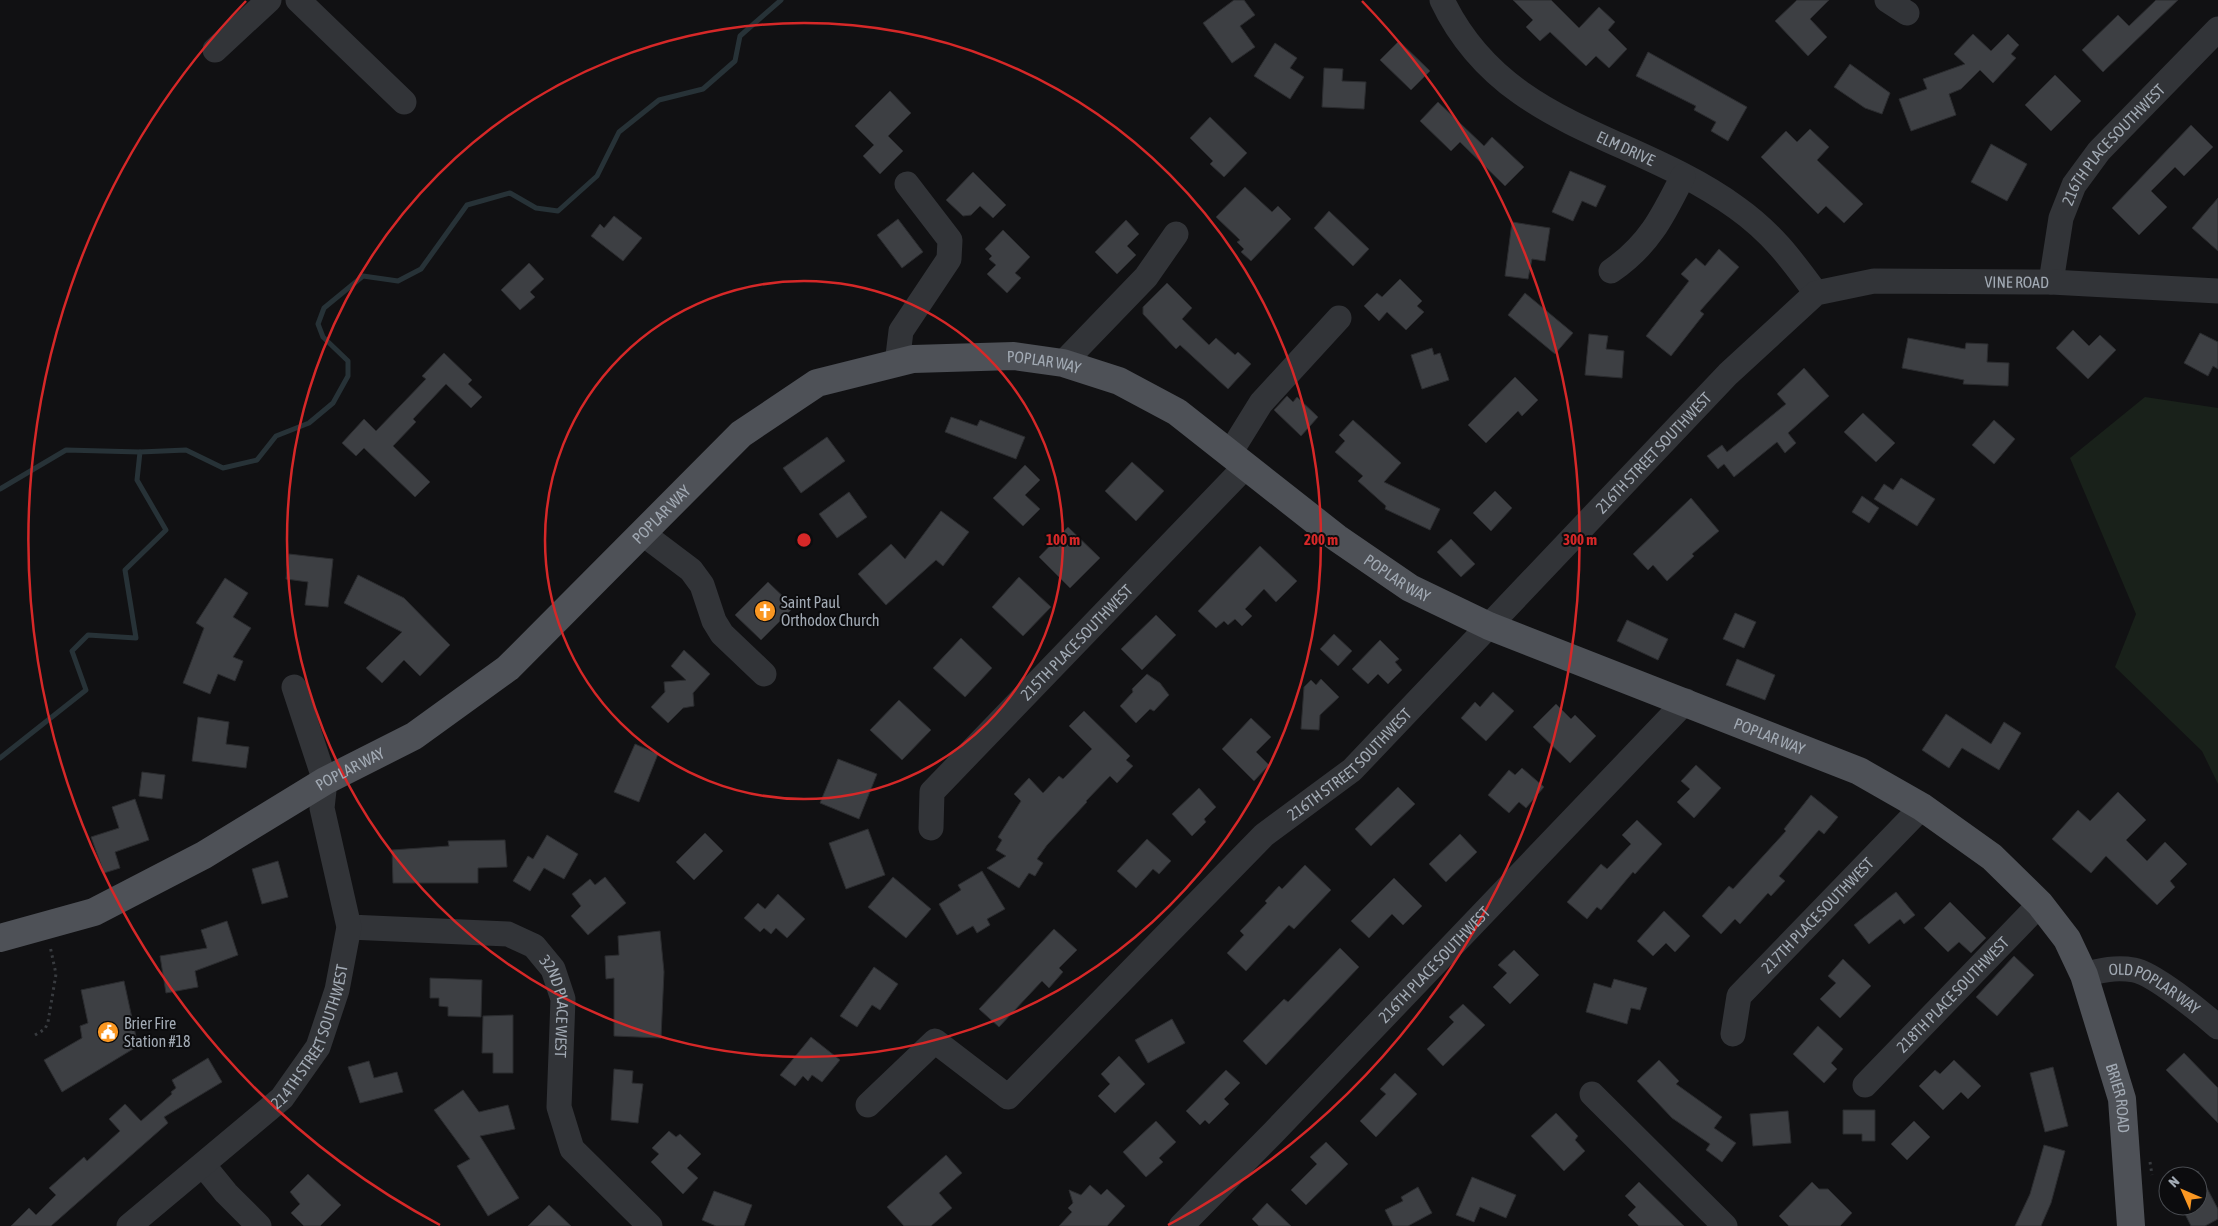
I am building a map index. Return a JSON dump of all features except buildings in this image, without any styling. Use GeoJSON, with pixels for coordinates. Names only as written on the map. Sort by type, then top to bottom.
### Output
{"type":"FeatureCollection","features":[{"type":"Feature","properties":{"kind":"main road","name":"POPLAR WAY"},"geometry":{"type":"LineString","coordinates":[[0,938],[94,912],[196,859],[325,782],[414,736],[508,668],[741,434],[817,383],[913,360],[1014,356],[1063,363],[1119,381],[1149,395],[1177,412],[1365,559],[1410,588],[1489,626],[1686,701],[1859,771],[1922,807],[1992,857],[2040,904],[2067,939],[2084,975]]}},
{"type":"Feature","properties":{"kind":"main road","name":"BRIER ROAD"},"geometry":{"type":"LineString","coordinates":[[2084,975],[2122,1099],[2131,1226]]}},
{"type":"Feature","properties":{"kind":"street"},"geometry":{"type":"LineString","coordinates":[[215,50],[269,0]]}},
{"type":"Feature","properties":{"kind":"street"},"geometry":{"type":"LineString","coordinates":[[298,0],[404,102]]}},
{"type":"Feature","properties":{"kind":"street","name":"ELM DRIVE"},"geometry":{"type":"LineString","coordinates":[[1442,0],[1452,21],[1474,51],[1491,70],[1522,95],[1550,113],[1683,176],[1735,206],[1779,243],[1816,293]]}},
{"type":"Feature","properties":{"kind":"street","name":"216TH PLACE SOUTHWEST"},"geometry":{"type":"LineString","coordinates":[[2051,282],[2061,218],[2074,185],[2099,151],[2218,29]]}},
{"type":"Feature","properties":{"kind":"street"},"geometry":{"type":"LineString","coordinates":[[1611,271],[1631,257],[1650,236],[1683,176]]}},
{"type":"Feature","properties":{"kind":"street"},"geometry":{"type":"LineString","coordinates":[[897,364],[901,331],[949,259],[950,240],[907,184]]}},
{"type":"Feature","properties":{"kind":"street"},"geometry":{"type":"LineString","coordinates":[[1063,363],[1146,277],[1176,234]]}},
{"type":"Feature","properties":{"kind":"street","name":"VINE ROAD"},"geometry":{"type":"LineString","coordinates":[[1816,293],[1874,281],[2051,282],[2218,291]]}},
{"type":"Feature","properties":{"kind":"street","name":"216TH STREET SOUTHWEST"},"geometry":{"type":"LineString","coordinates":[[868,1104],[935,1041],[1008,1097],[1264,835],[1352,770],[1728,374],[1816,293]]}},
{"type":"Feature","properties":{"kind":"street","name":"215TH PLACE SOUTHWEST"},"geometry":{"type":"LineString","coordinates":[[931,828],[932,792],[1238,460],[1261,403],[1340,318]]}},
{"type":"Feature","properties":{"kind":"street"},"geometry":{"type":"LineString","coordinates":[[642,533],[691,570],[702,585],[714,621],[722,634],[764,674]]}},
{"type":"Feature","properties":{"kind":"street"},"geometry":{"type":"LineString","coordinates":[[294,687],[325,782]]}},
{"type":"Feature","properties":{"kind":"street","name":"216TH PLACE SOUTHWEST"},"geometry":{"type":"LineString","coordinates":[[1181,1226],[1273,1133],[1686,701]]}},
{"type":"Feature","properties":{"kind":"street","name":"214TH STREET SOUTHWEST"},"geometry":{"type":"LineString","coordinates":[[129,1226],[204,1166],[282,1098],[318,1047],[337,990],[349,927],[322,808],[325,782]]}},
{"type":"Feature","properties":{"kind":"street","name":"217TH PLACE SOUTHWEST"},"geometry":{"type":"LineString","coordinates":[[1733,1034],[1739,996],[1922,807]]}},
{"type":"Feature","properties":{"kind":"street","name":"218TH PLACE SOUTHWEST"},"geometry":{"type":"LineString","coordinates":[[1865,1085],[2040,904]]}},
{"type":"Feature","properties":{"kind":"street","name":"32ND PLACE WEST"},"geometry":{"type":"LineString","coordinates":[[349,927],[508,934],[534,946],[554,968],[563,999],[559,1108],[572,1148],[650,1226]]}},
{"type":"Feature","properties":{"kind":"street","name":"OLD POPLAR WAY"},"geometry":{"type":"LineString","coordinates":[[2084,975],[2109,968],[2136,970],[2173,991],[2218,1027]]}},
{"type":"Feature","properties":{"kind":"street"},"geometry":{"type":"LineString","coordinates":[[1592,1094],[1725,1226]]}},
{"type":"Feature","properties":{"kind":"street"},"geometry":{"type":"LineString","coordinates":[[204,1166],[226,1193],[259,1226]]}},
{"type":"Feature","properties":{"kind":"path"},"geometry":{"type":"LineString","coordinates":[[35,1035],[45,1029],[48,1022],[56,974],[50,946]]}},
{"type":"Feature","properties":{"kind":"shaded area"},"geometry":{"type":"Polygon","coordinates":[[[2145,397],[2218,408],[2218,784],[2202,751],[2115,667],[2136,614],[2070,458],[2145,397]]]}},
{"type":"Feature","properties":{"kind":"waterway"},"geometry":{"type":"LineString","coordinates":[[0,758],[86,690],[72,651],[88,635],[136,638],[125,570],[166,530],[137,480],[140,452],[186,450],[223,468],[257,460],[276,436],[309,423],[333,403],[348,376],[348,361],[323,337],[318,324],[324,308],[363,276],[398,281],[421,269],[467,205],[510,193],[536,208],[558,211],[597,176],[619,132],[659,100],[703,89],[735,61],[740,36],[781,0]]}},
{"type":"Feature","properties":{"kind":"waterway"},"geometry":{"type":"LineString","coordinates":[[0,489],[66,450],[140,452]]}},
{"type":"Feature","properties":{"kind":"place","name":"Saint Paul Orthodox Church"},"geometry":{"type":"Point","coordinates":[765,611]}},
{"type":"Feature","properties":{"kind":"place","name":"Brier Fire Station #18"},"geometry":{"type":"Point","coordinates":[108,1032]}}]}
